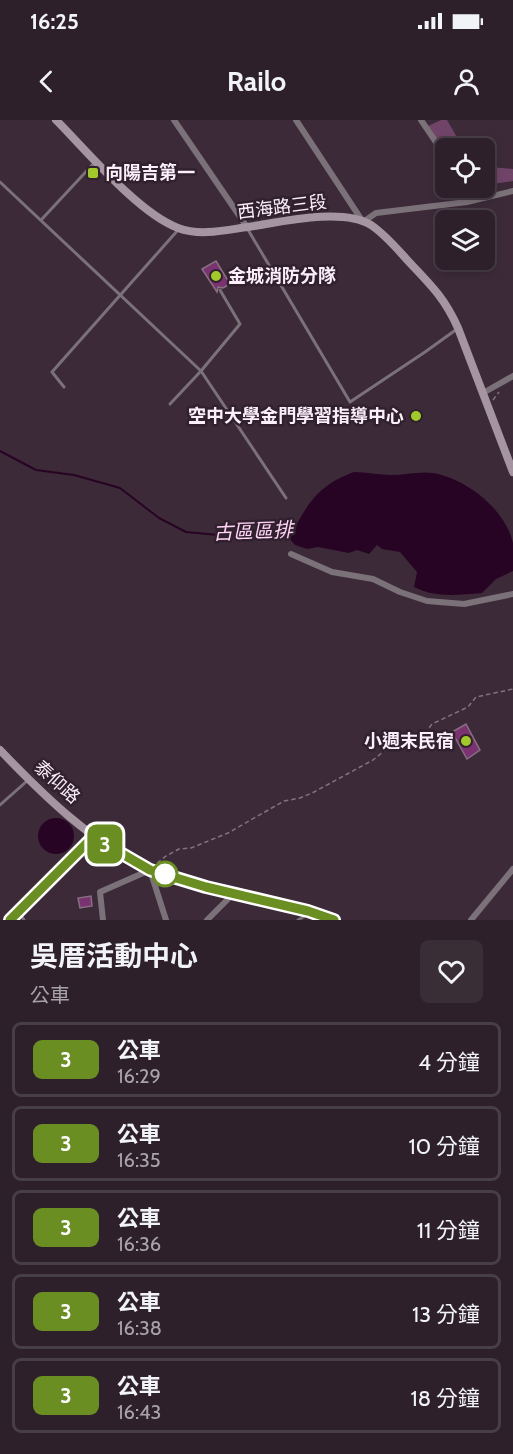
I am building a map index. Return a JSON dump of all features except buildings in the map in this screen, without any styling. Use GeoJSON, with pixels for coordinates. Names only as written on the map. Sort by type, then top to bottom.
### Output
{"type":"FeatureCollection","features":[{"type":"Feature","properties":{"kind":"main road","name":"西海路三段"},"geometry":{"type":"LineString","coordinates":[[56,120],[141,205],[158,218],[179,229],[198,232],[214,231],[324,218],[363,222],[383,235],[448,305],[459,328],[513,472]]}},
{"type":"Feature","properties":{"kind":"main road","name":"泰仰路"},"geometry":{"type":"LineString","coordinates":[[0,750],[28,779],[93,837],[150,870],[312,912],[334,920]]}},
{"type":"Feature","properties":{"kind":"main road"},"geometry":{"type":"LineString","coordinates":[[10,920],[22,916],[93,837]]}},
{"type":"Feature","properties":{"kind":"street"},"geometry":{"type":"LineString","coordinates":[[174,120],[246,227]]}},
{"type":"Feature","properties":{"kind":"street"},"geometry":{"type":"LineString","coordinates":[[296,120],[363,222],[376,213],[474,200],[513,190]]}},
{"type":"Feature","properties":{"kind":"street"},"geometry":{"type":"LineString","coordinates":[[421,120],[435,141]]}},
{"type":"Feature","properties":{"kind":"street"},"geometry":{"type":"LineString","coordinates":[[483,393],[513,376]]}},
{"type":"Feature","properties":{"kind":"street"},"geometry":{"type":"LineString","coordinates":[[291,554],[332,572],[373,579],[427,601],[464,604],[513,594]]}},
{"type":"Feature","properties":{"kind":"street"},"geometry":{"type":"LineString","coordinates":[[471,920],[513,869]]}},
{"type":"Feature","properties":{"kind":"street"},"geometry":{"type":"LineString","coordinates":[[103,920],[100,892],[150,870],[166,920]]}},
{"type":"Feature","properties":{"kind":"street"},"geometry":{"type":"LineString","coordinates":[[207,920],[234,893]]}},
{"type":"Feature","properties":{"kind":"lane"},"geometry":{"type":"LineString","coordinates":[[42,220],[96,161]]}},
{"type":"Feature","properties":{"kind":"lane"},"geometry":{"type":"LineString","coordinates":[[0,182],[201,371],[286,498]]}},
{"type":"Feature","properties":{"kind":"lane"},"geometry":{"type":"LineString","coordinates":[[246,227],[350,402],[459,328]]}},
{"type":"Feature","properties":{"kind":"lane"},"geometry":{"type":"LineString","coordinates":[[64,387],[52,372],[179,229]]}},
{"type":"Feature","properties":{"kind":"lane"},"geometry":{"type":"LineString","coordinates":[[170,404],[240,324],[220,290]]}},
{"type":"Feature","properties":{"kind":"lane"},"geometry":{"type":"LineString","coordinates":[[0,805],[28,779]]}},
{"type":"Feature","properties":{"kind":"lane"},"geometry":{"type":"LineString","coordinates":[[298,920],[312,912]]}},
{"type":"Feature","properties":{"kind":"path"},"geometry":{"type":"LineString","coordinates":[[488,407],[502,386]]}},
{"type":"Feature","properties":{"kind":"path"},"geometry":{"type":"LineString","coordinates":[[150,870],[166,856],[179,849],[191,848],[228,832],[253,816],[284,801],[314,792],[373,760],[393,743],[426,732],[432,724],[468,707],[476,697],[513,689]]}},
{"type":"Feature","properties":{"kind":"shaded area"},"geometry":{"type":"Polygon","coordinates":[[[441,120],[447,120],[457,138],[436,138],[428,126],[441,120]]]}},
{"type":"Feature","properties":{"kind":"shaded area"},"geometry":{"type":"Polygon","coordinates":[[[495,167],[513,169],[513,181],[495,184],[495,167]]]}},
{"type":"Feature","properties":{"kind":"shaded area"},"geometry":{"type":"Polygon","coordinates":[[[354,472],[391,475],[433,473],[446,476],[471,489],[493,507],[509,530],[513,543],[513,571],[496,579],[482,593],[438,594],[414,587],[417,572],[400,552],[382,549],[377,545],[369,554],[357,550],[349,553],[318,547],[307,549],[295,545],[289,538],[314,498],[330,483],[354,472]]]}},
{"type":"Feature","properties":{"kind":"shaded area"},"geometry":{"type":"Polygon","coordinates":[[[56,818],[69,823],[74,836],[69,849],[56,854],[43,849],[38,836],[43,823],[56,818]]]}},
{"type":"Feature","properties":{"kind":"waterway","name":"古區區排"},"geometry":{"type":"LineString","coordinates":[[0,451],[36,470],[74,475],[120,488],[159,518],[186,532],[218,535],[244,531],[294,532]]}},
{"type":"Feature","properties":{"kind":"bus line","name":"3"},"geometry":{"type":"LineString","coordinates":[[10,920],[93,837],[150,870],[206,887],[308,911],[334,920]]}},
{"type":"Feature","properties":{"kind":"place","name":"向陽吉第一"},"geometry":{"type":"Point","coordinates":[93,173]}},
{"type":"Feature","properties":{"kind":"place","name":"金城消防分隊"},"geometry":{"type":"Point","coordinates":[216,276]}},
{"type":"Feature","properties":{"kind":"place","name":"空中大學金門學習指導中心"},"geometry":{"type":"Point","coordinates":[416,416]}},
{"type":"Feature","properties":{"kind":"place","name":"小週末民宿"},"geometry":{"type":"Point","coordinates":[466,741]}}]}
